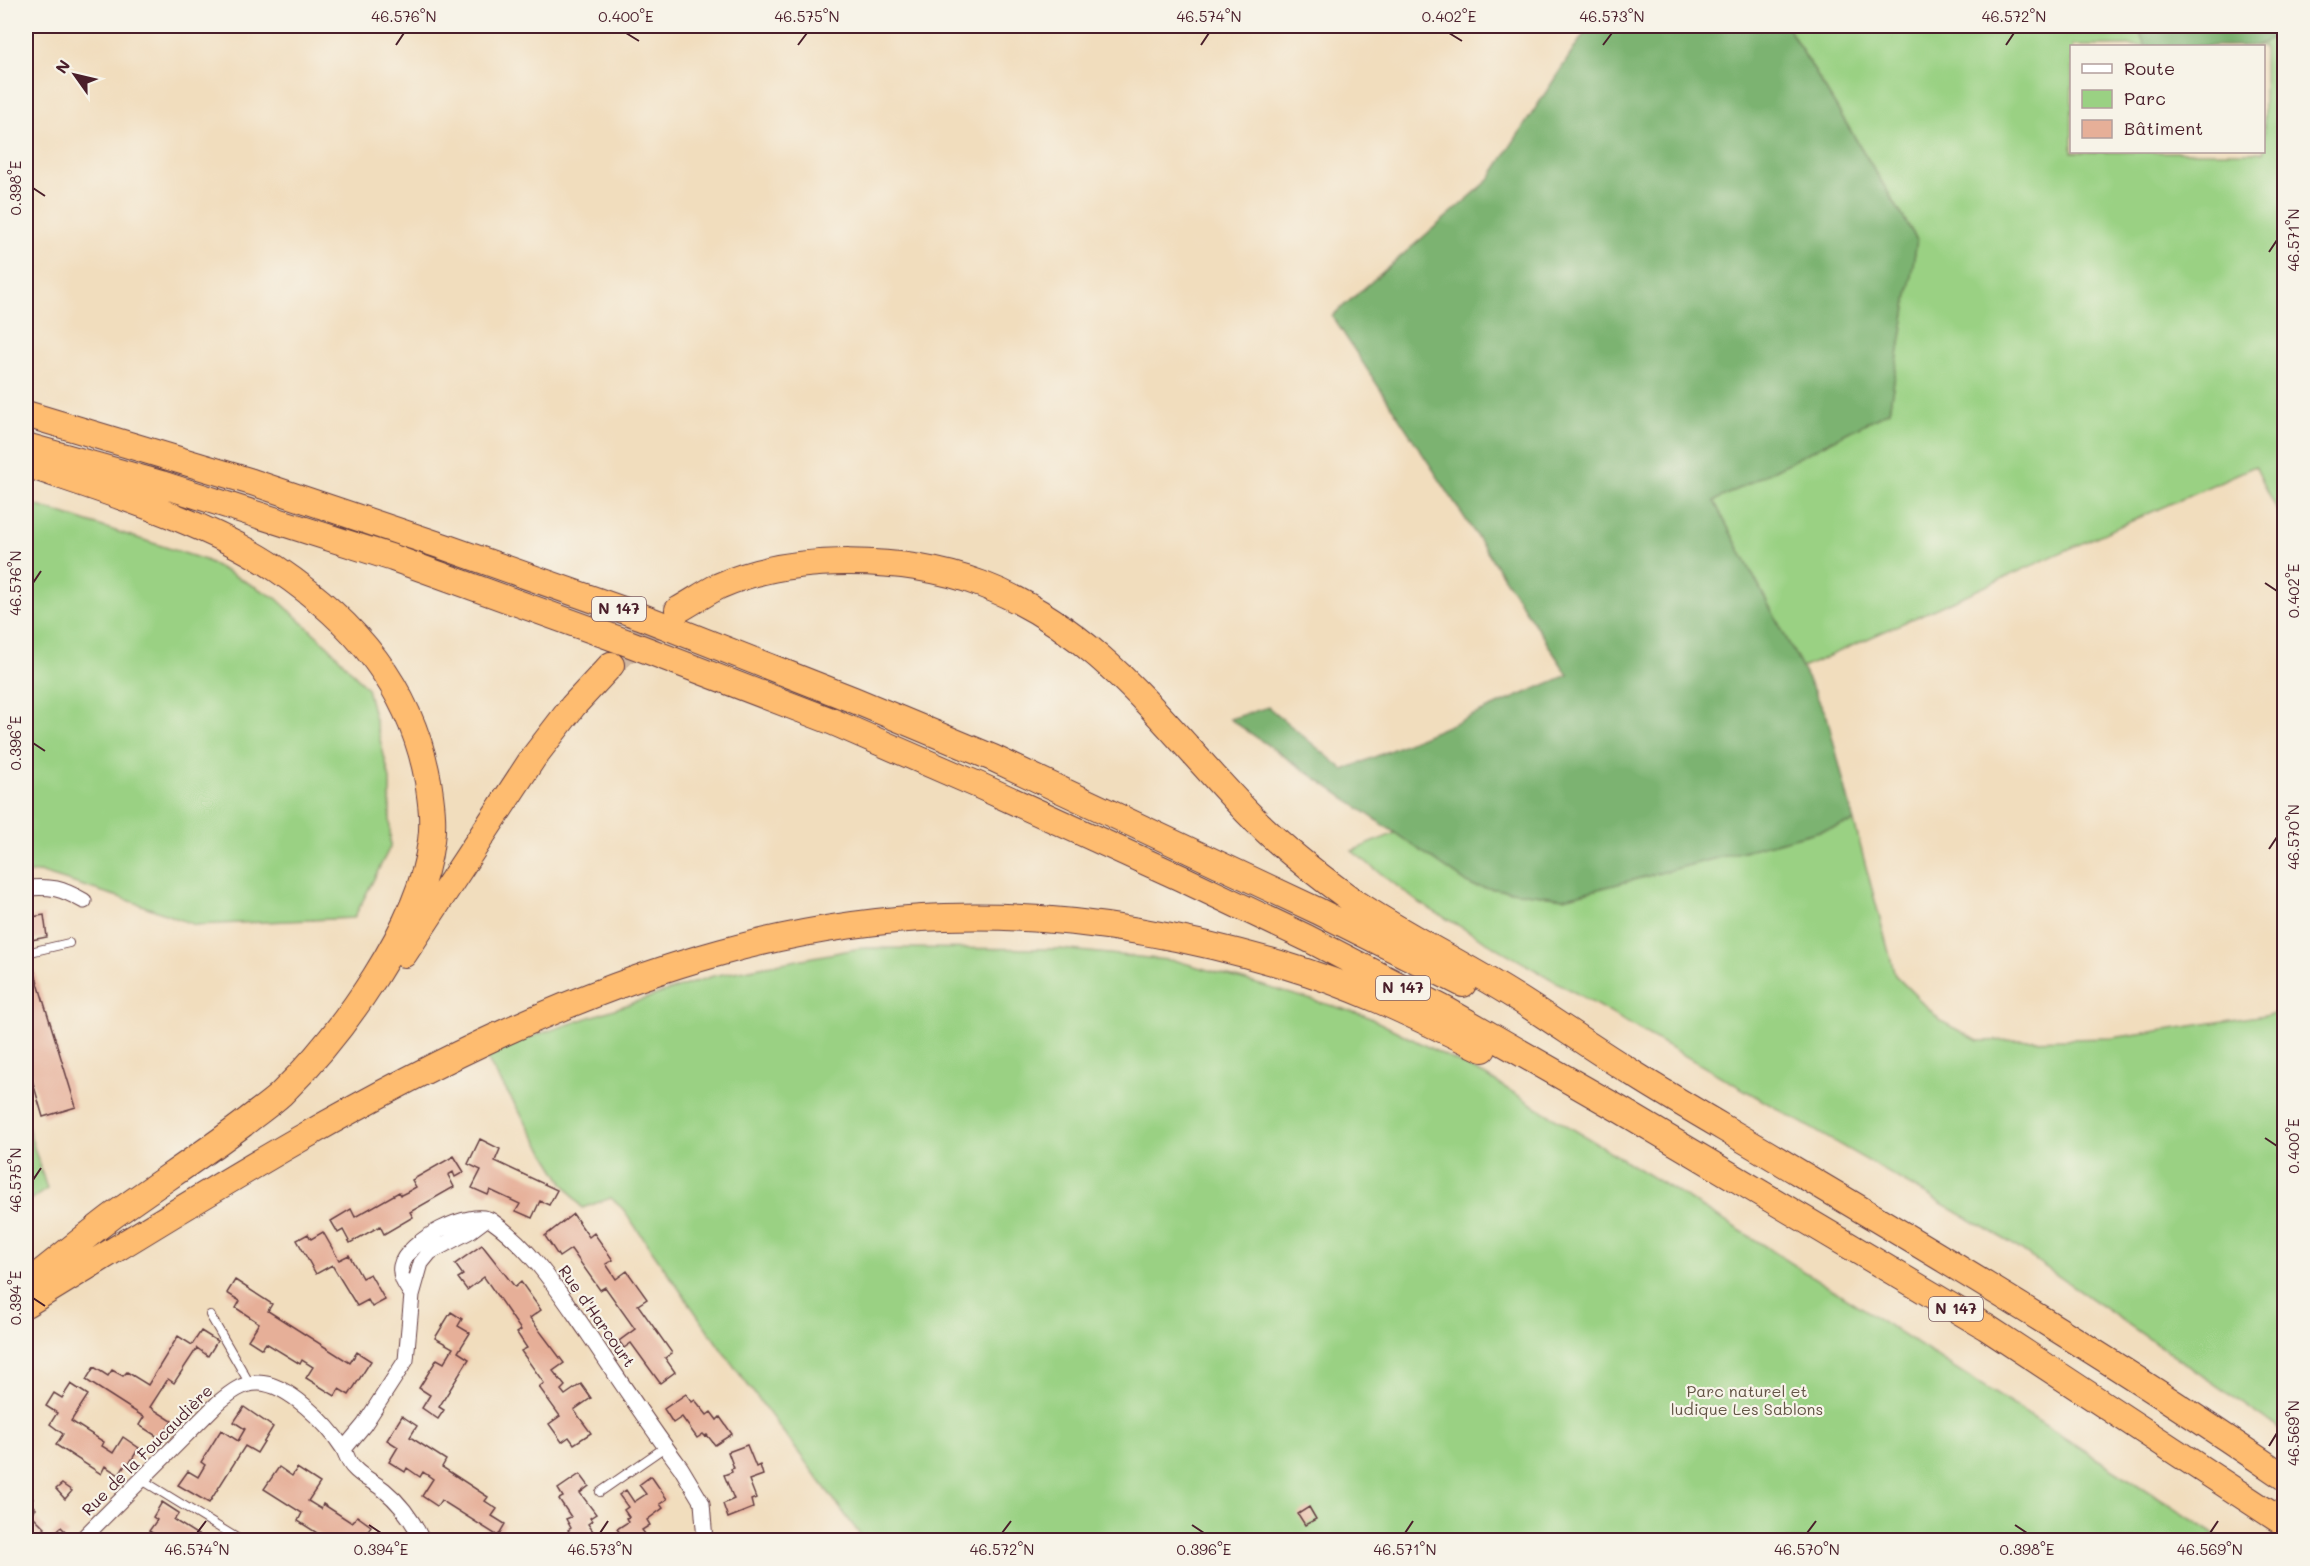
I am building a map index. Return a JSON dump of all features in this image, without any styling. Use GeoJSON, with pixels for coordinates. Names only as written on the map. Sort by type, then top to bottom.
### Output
{"type":"FeatureCollection","features":[{"type":"Feature","properties":{"kind":"highway","name":"N 147"},"geometry":{"type":"LineString","coordinates":[[26,414],[252,482],[640,616],[854,700],[993,758],[1318,911],[1635,1075],[2103,1358],[2184,1409],[2284,1477]]}},
{"type":"Feature","properties":{"kind":"highway","name":"N 147"},"geometry":{"type":"LineString","coordinates":[[26,446],[161,484],[393,558],[617,639],[831,721],[988,789],[1307,938],[1446,1010],[1619,1109],[1986,1327],[2284,1523]]}},
{"type":"Feature","properties":{"kind":"highway"},"geometry":{"type":"LineString","coordinates":[[26,464],[136,502],[223,538],[276,568],[321,601],[361,640],[396,688],[412,719],[421,748],[432,804],[431,842],[421,885],[402,930],[367,988],[327,1044],[279,1095],[207,1152],[114,1216],[29,1282]]}},
{"type":"Feature","properties":{"kind":"highway"},"geometry":{"type":"LineString","coordinates":[[678,610],[721,585],[770,570],[826,563],[874,562],[928,569],[980,583],[1028,606],[1074,634],[1113,668],[1250,814],[1295,857],[1353,900],[1513,996],[1635,1075]]}},
{"type":"Feature","properties":{"kind":"highway"},"geometry":{"type":"LineString","coordinates":[[29,1282],[151,1204],[251,1135],[295,1097],[357,1024],[533,758],[573,706],[611,665]]}},
{"type":"Feature","properties":{"kind":"highway"},"geometry":{"type":"LineString","coordinates":[[26,1304],[292,1143],[449,1059],[534,1019],[610,988],[690,962],[782,938],[867,923],[945,917],[1028,918],[1110,926],[1196,942],[1289,966],[1392,1005],[1536,1074],[1619,1109]]}},
{"type":"Feature","properties":{"kind":"street"},"geometry":{"type":"LineString","coordinates":[[26,888],[50,886],[64,890],[84,901]]}},
{"type":"Feature","properties":{"kind":"street","name":"Rue d'Harcourt"},"geometry":{"type":"LineString","coordinates":[[344,1449],[364,1425],[406,1360],[411,1295],[417,1270],[424,1257],[470,1231],[486,1219],[492,1221],[538,1262],[697,1492],[702,1503],[705,1540]]}},
{"type":"Feature","properties":{"kind":"street"},"geometry":{"type":"LineString","coordinates":[[249,1384],[264,1384],[282,1391],[316,1415],[344,1449],[353,1467],[385,1490],[402,1507],[422,1540]]}},
{"type":"Feature","properties":{"kind":"street","name":"Rue de la Foucaudière"},"geometry":{"type":"LineString","coordinates":[[81,1540],[218,1403],[240,1387],[249,1384]]}},
{"type":"Feature","properties":{"kind":"lane"},"geometry":{"type":"LineString","coordinates":[[26,953],[69,943]]}},
{"type":"Feature","properties":{"kind":"lane"},"geometry":{"type":"LineString","coordinates":[[210,1315],[249,1384]]}},
{"type":"Feature","properties":{"kind":"lane"},"geometry":{"type":"LineString","coordinates":[[600,1492],[665,1447]]}},
{"type":"Feature","properties":{"kind":"lane"},"geometry":{"type":"LineString","coordinates":[[142,1479],[240,1540]]}},
{"type":"Feature","properties":{"kind":"green space"},"geometry":{"type":"Polygon","coordinates":[[[1589,26],[1787,26],[1917,240],[1889,411],[1714,501],[1827,716],[1854,822],[1564,898],[1472,886],[1230,719],[1268,707],[1344,770],[1568,675],[1332,316],[1488,181],[1589,26]]]}},
{"type":"Feature","properties":{"kind":"green space"},"geometry":{"type":"Polygon","coordinates":[[[1787,26],[2137,26],[2145,45],[2070,45],[2070,153],[2265,153],[2265,45],[2257,45],[2284,33],[2284,525],[2255,466],[1802,668],[1714,501],[1889,411],[1917,240],[1787,26]]]}},
{"type":"Feature","properties":{"kind":"green space"},"geometry":{"type":"Polygon","coordinates":[[[2137,26],[2284,26],[2284,33],[2257,45],[2145,45],[2137,26]]]}},
{"type":"Feature","properties":{"kind":"green space"},"geometry":{"type":"Polygon","coordinates":[[[26,502],[205,560],[276,598],[330,648],[367,688],[390,779],[390,847],[354,918],[195,925],[125,899],[39,872],[26,874],[26,502]]]}},
{"type":"Feature","properties":{"kind":"green space"},"geometry":{"type":"Polygon","coordinates":[[[1854,822],[1895,975],[1941,1021],[1978,1041],[2112,1038],[2284,1012],[2284,1432],[2009,1242],[1419,903],[1352,851],[1395,833],[1472,886],[1564,898],[1854,822]]]}},
{"type":"Feature","properties":{"kind":"green space","name":"Parc naturel et ludique Les Sablons"},"geometry":{"type":"Polygon","coordinates":[[[861,948],[1060,949],[1177,961],[1364,1015],[1486,1076],[1749,1236],[2224,1540],[864,1540],[721,1349],[623,1209],[611,1198],[582,1208],[564,1184],[483,1053],[713,976],[861,948]]]}},
{"type":"Feature","properties":{"kind":"green space"},"geometry":{"type":"Polygon","coordinates":[[[26,1122],[47,1189],[26,1203],[26,1122]]]}},
{"type":"Feature","properties":{"kind":"building"},"geometry":{"type":"Polygon","coordinates":[[[44,915],[47,937],[26,941],[26,918],[44,915]]]}},
{"type":"Feature","properties":{"kind":"building"},"geometry":{"type":"Polygon","coordinates":[[[34,970],[76,1107],[43,1117],[26,1059],[26,972],[34,970]]]}},
{"type":"Feature","properties":{"kind":"building"},"geometry":{"type":"Polygon","coordinates":[[[480,1139],[500,1149],[495,1161],[557,1190],[549,1205],[540,1201],[532,1218],[516,1211],[520,1204],[490,1190],[488,1195],[472,1188],[481,1170],[468,1164],[480,1139]]]}},
{"type":"Feature","properties":{"kind":"building"},"geometry":{"type":"Polygon","coordinates":[[[454,1156],[464,1172],[455,1177],[453,1172],[448,1175],[454,1187],[410,1212],[413,1217],[384,1234],[380,1226],[350,1243],[343,1230],[338,1233],[331,1221],[351,1209],[355,1217],[399,1192],[401,1195],[409,1191],[416,1187],[412,1180],[454,1156]]]}},
{"type":"Feature","properties":{"kind":"building"},"geometry":{"type":"Polygon","coordinates":[[[573,1214],[589,1237],[594,1233],[613,1260],[606,1264],[616,1279],[627,1271],[647,1299],[638,1305],[672,1353],[665,1358],[675,1372],[660,1383],[631,1343],[624,1348],[619,1341],[635,1329],[605,1287],[600,1290],[571,1249],[559,1257],[545,1236],[573,1214]]]}},
{"type":"Feature","properties":{"kind":"building"},"geometry":{"type":"Polygon","coordinates":[[[323,1232],[339,1260],[349,1255],[362,1278],[370,1274],[385,1300],[372,1307],[368,1300],[357,1306],[332,1265],[316,1274],[297,1240],[308,1234],[311,1239],[323,1232]]]}},
{"type":"Feature","properties":{"kind":"building"},"geometry":{"type":"Polygon","coordinates":[[[482,1245],[515,1287],[521,1282],[541,1310],[530,1318],[564,1363],[553,1371],[565,1386],[561,1390],[565,1395],[581,1384],[591,1398],[574,1410],[591,1433],[574,1444],[569,1437],[562,1442],[549,1424],[560,1416],[539,1387],[544,1383],[521,1351],[527,1348],[517,1333],[521,1330],[484,1277],[467,1290],[458,1278],[463,1275],[455,1264],[482,1245]]]}},
{"type":"Feature","properties":{"kind":"building"},"geometry":{"type":"Polygon","coordinates":[[[235,1280],[272,1304],[268,1311],[350,1363],[357,1352],[371,1361],[349,1395],[339,1389],[335,1396],[306,1378],[313,1367],[302,1360],[300,1364],[266,1343],[262,1349],[248,1340],[259,1323],[236,1308],[240,1301],[227,1293],[235,1280]]]}},
{"type":"Feature","properties":{"kind":"building"},"geometry":{"type":"Polygon","coordinates":[[[451,1312],[462,1319],[458,1326],[470,1333],[458,1352],[469,1359],[439,1407],[444,1410],[438,1419],[422,1408],[430,1395],[419,1388],[437,1359],[444,1363],[453,1348],[435,1338],[451,1312]]]}},
{"type":"Feature","properties":{"kind":"building"},"geometry":{"type":"Polygon","coordinates":[[[201,1331],[217,1341],[208,1356],[197,1348],[174,1383],[168,1379],[150,1407],[172,1421],[161,1439],[139,1425],[144,1417],[86,1380],[94,1367],[108,1376],[112,1370],[123,1376],[127,1372],[148,1385],[178,1336],[192,1345],[201,1331]]]}},
{"type":"Feature","properties":{"kind":"building"},"geometry":{"type":"Polygon","coordinates":[[[71,1384],[88,1395],[71,1421],[104,1442],[102,1446],[113,1453],[123,1437],[139,1448],[119,1475],[105,1466],[101,1474],[56,1445],[63,1434],[50,1424],[57,1413],[46,1406],[54,1393],[62,1398],[71,1384]]]}},
{"type":"Feature","properties":{"kind":"building"},"geometry":{"type":"Polygon","coordinates":[[[686,1394],[692,1402],[695,1400],[707,1415],[711,1412],[717,1420],[720,1417],[732,1434],[715,1445],[707,1435],[703,1434],[697,1438],[682,1417],[673,1423],[664,1409],[686,1394]]]}},
{"type":"Feature","properties":{"kind":"building"},"geometry":{"type":"Polygon","coordinates":[[[244,1407],[273,1427],[257,1453],[245,1446],[209,1503],[178,1485],[188,1471],[198,1477],[205,1465],[201,1462],[221,1430],[238,1441],[245,1429],[234,1422],[244,1407]]]}},
{"type":"Feature","properties":{"kind":"building"},"geometry":{"type":"Polygon","coordinates":[[[402,1416],[417,1426],[410,1437],[446,1460],[442,1467],[488,1497],[485,1501],[497,1509],[492,1516],[505,1524],[498,1536],[441,1500],[437,1506],[422,1496],[433,1479],[423,1472],[420,1477],[407,1468],[405,1472],[389,1462],[398,1447],[387,1440],[402,1416]]]}},
{"type":"Feature","properties":{"kind":"building"},"geometry":{"type":"Polygon","coordinates":[[[747,1445],[756,1467],[760,1465],[763,1475],[749,1480],[756,1498],[751,1500],[753,1508],[728,1518],[723,1504],[734,1499],[724,1475],[732,1472],[731,1469],[734,1468],[728,1452],[747,1445]]]}},
{"type":"Feature","properties":{"kind":"building"},"geometry":{"type":"Polygon","coordinates":[[[279,1467],[292,1476],[297,1468],[320,1483],[308,1501],[321,1509],[323,1504],[352,1523],[357,1516],[371,1526],[362,1540],[328,1540],[298,1521],[302,1513],[264,1489],[279,1467]]]}},
{"type":"Feature","properties":{"kind":"building"},"geometry":{"type":"Polygon","coordinates":[[[580,1474],[589,1486],[580,1493],[596,1514],[590,1518],[592,1521],[588,1524],[599,1540],[575,1540],[568,1530],[571,1528],[566,1519],[571,1517],[559,1499],[563,1497],[558,1489],[580,1474]]]}},
{"type":"Feature","properties":{"kind":"building"},"geometry":{"type":"Polygon","coordinates":[[[651,1476],[667,1499],[660,1504],[663,1508],[647,1520],[650,1525],[642,1530],[645,1534],[636,1540],[625,1540],[617,1529],[628,1522],[626,1518],[629,1517],[624,1510],[628,1507],[619,1495],[626,1490],[634,1502],[646,1494],[639,1485],[651,1476]]]}},
{"type":"Feature","properties":{"kind":"building"},"geometry":{"type":"Polygon","coordinates":[[[62,1484],[72,1491],[65,1499],[56,1489],[62,1484]]]}},
{"type":"Feature","properties":{"kind":"building"},"geometry":{"type":"Polygon","coordinates":[[[26,1492],[33,1499],[29,1502],[36,1509],[31,1514],[45,1528],[42,1532],[48,1539],[61,1527],[68,1534],[61,1540],[26,1539],[26,1492]]]}},
{"type":"Feature","properties":{"kind":"building"},"geometry":{"type":"Polygon","coordinates":[[[162,1502],[179,1513],[174,1520],[206,1540],[164,1540],[149,1531],[157,1520],[153,1517],[162,1502]]]}},
{"type":"Feature","properties":{"kind":"building"},"geometry":{"type":"Polygon","coordinates":[[[1309,1507],[1316,1519],[1305,1525],[1298,1514],[1309,1507]]]}},
{"type":"Feature","properties":{"kind":"tunnel"},"geometry":{"type":"LineString","coordinates":[[611,665],[641,636],[675,612]]}}]}
